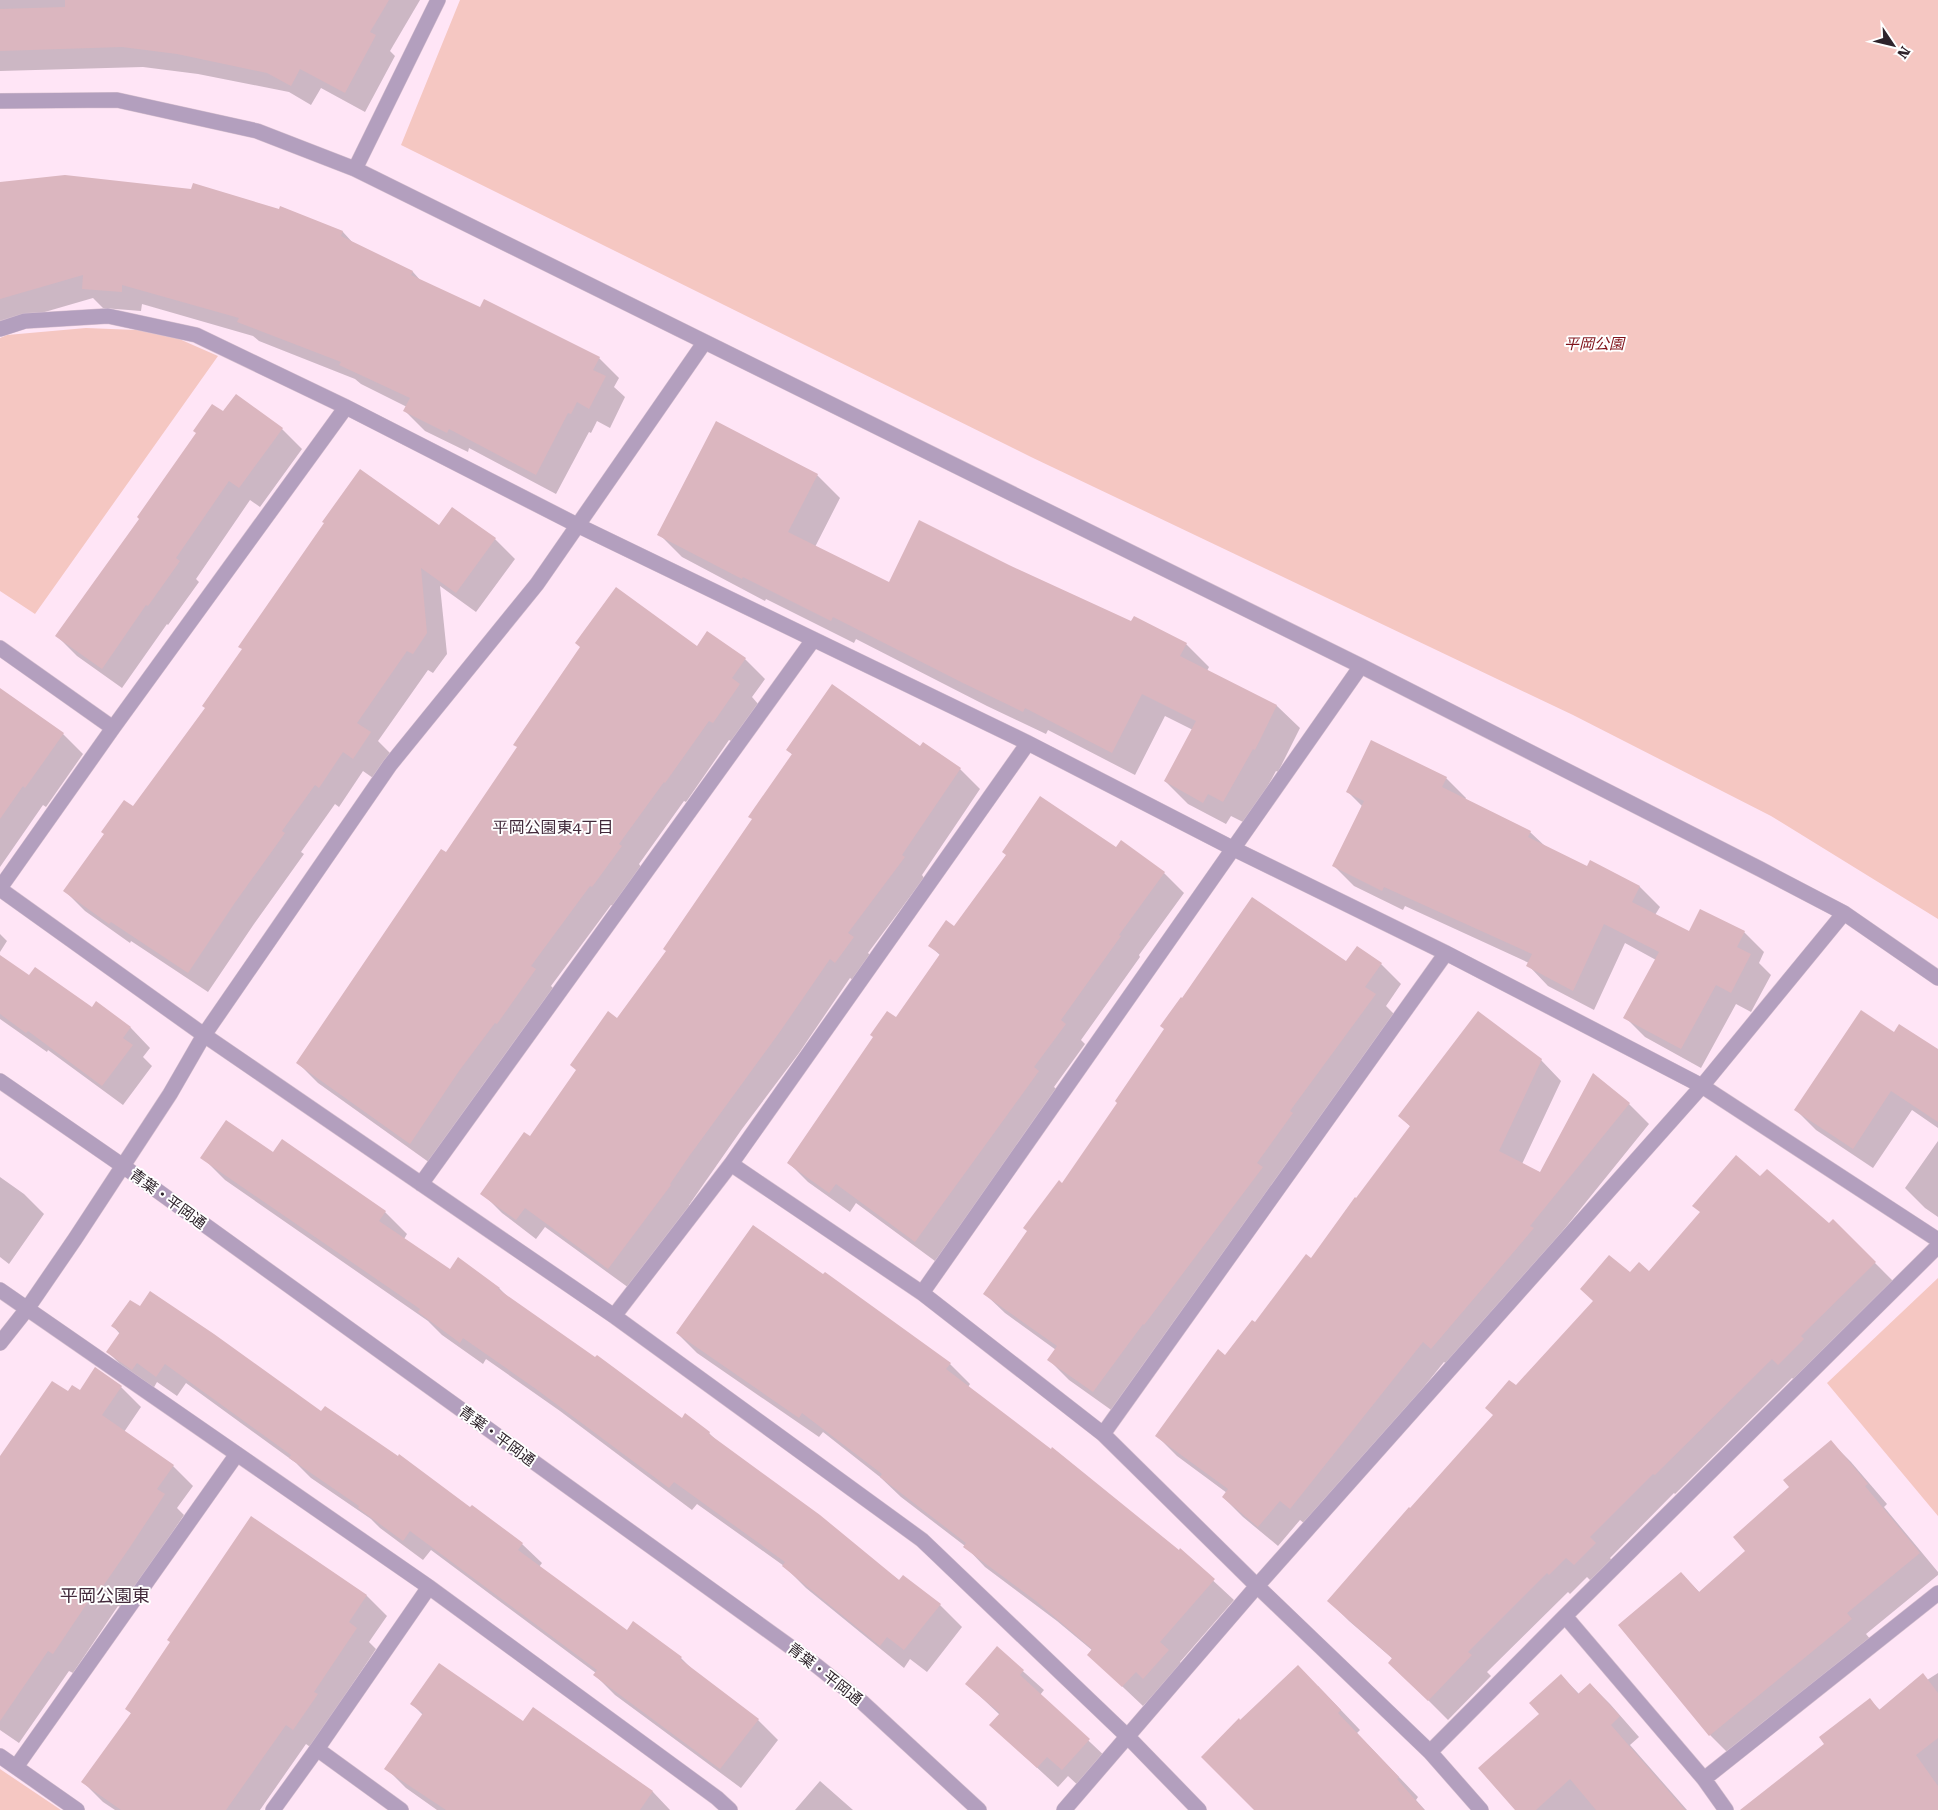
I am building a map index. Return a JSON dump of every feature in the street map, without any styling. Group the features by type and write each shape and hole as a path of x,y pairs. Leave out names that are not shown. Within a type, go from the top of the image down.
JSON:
{"street":[{"path":"354,169 438,0"},
{"path":"0,101 118,100 258,131 354,169 1361,666 1844,913 1938,978"},
{"path":"0,329 25,321 108,316 196,334 346,407 578,525 1028,744 1234,849 1446,953 1702,1086 1938,1240"},
{"path":"0,1343 27,1309 170,1094 204,1035 390,765 537,584 704,343"},
{"path":"346,407 113,728 0,888 204,1035 614,1316 922,1540 1128,1737 1200,1810"},
{"path":"421,1184 813,640"},
{"path":"0,648 113,728"},
{"path":"922,1294 1361,666"},
{"path":"614,1316 731,1164 1028,744"},
{"path":"1064,1810 1256,1586 1702,1086 1844,913"},
{"path":"1103,1434 1446,953"},
{"name":"青葉・平岡通","path":"0,1081 123,1166 817,1666 862,1702 979,1810"},
{"path":"731,1164 922,1294 1103,1434 1256,1586 1430,1752 1481,1810"},
{"path":"1430,1752 1938,1246"},
{"path":"0,1290 429,1587 717,1798 730,1810"},
{"path":"16,1767 236,1454"},
{"path":"273,1810 429,1587"},
{"path":"1704,1779 1938,1593"},
{"path":"1565,1616 1704,1779 1726,1810"},
{"path":"317,1749 401,1810"},
{"path":"0,1756 77,1810"}],"green space":[{"name":"平岡公園","path":"460,0 1938,0 1938,919 1771,816 1573,715 1031,457 401,145"},
{"path":"86,328 161,331 218,356 35,614 0,591 0,338 7,335"},
{"path":"1938,1278 1938,1516 1827,1383"},
{"path":"0,1769 61,1810 0,1810"}],"building":[{"path":"65,0 389,0 370,32 376,35 345,93 300,69 291,86 267,73 177,54 122,47 0,51 0,9 65,7"},
{"path":"65,175 191,189 193,183 279,209 280,206 343,231 341,236 413,271 411,275 480,307 484,299 600,357 593,370 606,376 589,409 577,402 571,414 568,413 536,475 449,429 447,433 403,411 410,398 339,365 341,362 237,322 239,318 122,285 122,292 82,289 83,275 0,299 0,182"},
{"path":"236,394 283,428 239,488 229,481 176,558 180,561 148,606 146,605 102,669 55,636 139,519 137,517 196,433 193,431 212,404 223,411"},
{"path":"716,421 818,474 788,532 889,582 919,520 1009,565 1131,621 1134,616 1187,643 1180,656 1277,705 1255,750 1253,749 1223,802 1208,794 1203,803 1164,781 1196,721 1142,694 1112,753 1025,708 1023,712 833,617 831,621 743,577 742,579 657,535"},
{"path":"360,469 439,525 452,507 496,538 456,593 421,568 427,633 413,654 407,651 357,723 371,732 353,759 343,752 319,788 315,785 282,831 285,833 188,973 111,922 109,924 63,891 104,834 101,832 124,800 133,806 205,708 202,706 242,649 238,647"},
{"path":"616,587 697,646 707,631 746,658 732,678 740,684 713,723 709,721 619,844 622,846 531,966 536,969 497,1024 495,1023 459,1071 410,1144 296,1063 441,849 446,852 517,747 513,745 580,647 575,643"},
{"path":"832,684 920,746 923,742 961,768 902,855 905,857 848,933 854,937 835,963 830,959 779,1033 690,1155 671,1185 608,1269 525,1208 516,1220 480,1194 524,1132 530,1136 576,1070 570,1065 608,1011 617,1018 666,951 663,949 752,819 748,817 792,754 786,750"},
{"path":"0,688 64,733 25,788 23,786 0,819"},
{"path":"1371,740 1447,777 1442,787 1531,831 1528,837 1587,866 1590,860 1640,886 1632,902 1689,931 1700,909 1745,931 1737,947 1751,954 1731,993 1716,985 1681,1049 1623,1018 1659,952 1604,924 1573,991 1526,966 1532,954 1384,887 1382,891 1332,866 1364,801 1346,792"},
{"path":"1040,796 1116,847 1121,840 1165,872 1061,1020 1066,1024 1034,1067 1039,1071 915,1242 836,1184 829,1193 787,1163 873,1037 870,1035 887,1011 896,1017 940,954 928,946 946,920 954,926 1006,855 1002,852"},
{"path":"1252,897 1346,961 1357,946 1382,963 1365,987 1376,994 1290,1111 1293,1113 1257,1163 1263,1167 1093,1392 1047,1360 1057,1346 983,1294 1027,1231 1023,1228 1059,1180 1062,1183 1117,1103 1115,1101 1164,1029 1160,1026 1182,998"},
{"path":"0,955 29,975 35,967 92,1007 96,1001 131,1027 123,1038 133,1045 102,1086 28,1031 26,1033 0,1014"},
{"path":"1861,1010 1894,1032 1899,1024 1938,1049 1938,1122 1891,1091 1853,1149 1794,1110"},
{"path":"1478,1011 1542,1059 1499,1151 1540,1172 1593,1073 1630,1103 1530,1226 1534,1228 1431,1349 1423,1342 1290,1509 1280,1501 1258,1527 1222,1497 1228,1489 1155,1436 1218,1349 1225,1355 1252,1320 1255,1322 1306,1254 1311,1258 1410,1126 1398,1116"},
{"path":"226,1120 273,1152 282,1139 386,1211 379,1221 450,1269 458,1257 500,1288 498,1289 595,1357 597,1355 682,1418 685,1413 710,1432 709,1434 820,1515 899,1580 903,1575 941,1604 904,1650 887,1637 880,1646 782,1566 785,1562 674,1482 669,1488 536,1389 463,1338 460,1343 418,1312 420,1309 200,1158"},
{"path":"1736,1155 1760,1176 1767,1169 1829,1223 1833,1219 1876,1262 1801,1336 1804,1339 1778,1365 1772,1359 1590,1537 1596,1543 1574,1565 1566,1558 1549,1575 1547,1573 1468,1652 1472,1655 1428,1701 1388,1663 1392,1658 1327,1601 1493,1415 1485,1408 1509,1380 1516,1385 1593,1301 1580,1289 1609,1255 1630,1272 1639,1262 1649,1271 1700,1212 1692,1206"},
{"path":"753,1225 823,1274 825,1272 951,1363 946,1369 1051,1449 1052,1447 1179,1550 1180,1548 1215,1579 1160,1642 1169,1650 1143,1679 1136,1672 1122,1687 1087,1655 1092,1649 1036,1601 963,1547 966,1543 880,1477 882,1474 802,1413 799,1418 676,1333"},
{"path":"150,1291 214,1334 321,1411 325,1406 398,1456 399,1454 470,1507 472,1505 523,1543 518,1550 627,1630 633,1621 682,1657 680,1659 759,1719 720,1769 593,1675 597,1670 410,1531 403,1541 358,1508 359,1506 289,1458 291,1455 165,1364 156,1377 137,1363 132,1370 106,1352 120,1332 111,1326 130,1300 140,1306"},
{"path":"95,1367 122,1386 102,1415 174,1465 157,1489 165,1494 128,1550 101,1589 98,1587 53,1654 48,1651 0,1721 0,1456 52,1381 68,1391 72,1385 80,1390"},
{"path":"1831,1440 1868,1484 1865,1486 1920,1553 1847,1613 1852,1619 1709,1736 1618,1625 1681,1572 1699,1592 1745,1551 1733,1537 1789,1487 1783,1480"},
{"path":"251,1516 367,1595 349,1622 357,1628 314,1692 318,1694 293,1730 286,1725 226,1810 121,1810 81,1782 131,1713 125,1709 170,1642 167,1640"},
{"path":"997,1646 1024,1670 1020,1675 1090,1739 1062,1770 1047,1757 1037,1768 989,1725 1000,1713 965,1684"},
{"path":"439,1663 523,1721 533,1707 653,1791 640,1810 446,1810 384,1769 423,1713 410,1704"},
{"path":"1298,1665 1341,1710 1338,1713 1399,1777 1397,1779 1424,1810 1254,1810 1201,1757 1239,1718 1240,1720"},
{"path":"1923,1673 1938,1693 1938,1738 1916,1755 1938,1786 1938,1810 1740,1810 1824,1744 1819,1737 1870,1698 1879,1710"},
{"path":"1561,1674 1578,1694 1590,1683 1620,1716 1611,1725 1685,1810 1596,1810 1570,1779 1536,1810 1515,1810 1478,1768 1539,1714 1529,1703"}],"district":[{"name":"平岡公園東4丁目","path":"553,827"},
{"name":"平岡公園東","path":"105,1596"}]}
